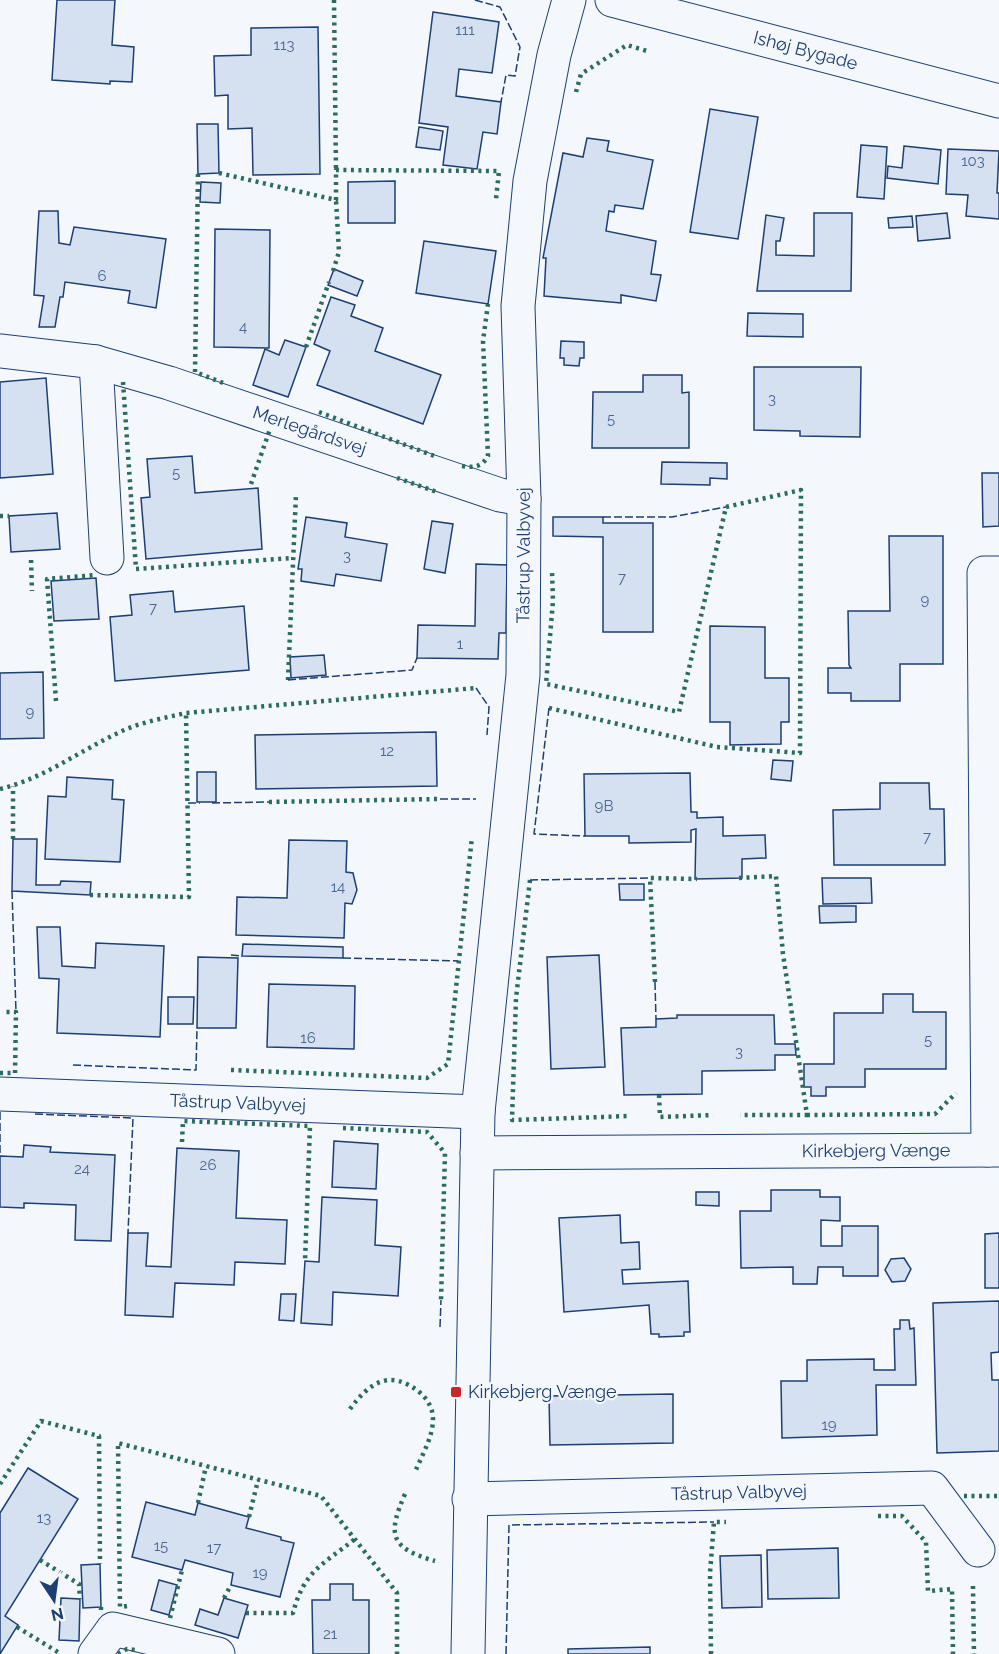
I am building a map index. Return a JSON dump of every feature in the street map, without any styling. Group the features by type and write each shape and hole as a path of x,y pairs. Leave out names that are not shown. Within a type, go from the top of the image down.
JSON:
{"street":[{"name":"Tåstrup Valbyvej","path":"468,1654 469,1499 478,1112 523,675 524,500 518,306 530,181 554,55 568,0"},
{"name":"Ishøj Bygade","path":"612,0 999,101"},
{"name":"Merlegårdsvej","path":"0,351 96,362 169,383 500,495 524,500"},
{"path":"96,362 107,558"},
{"name":"Kirkebjerg Vænge","path":"477,1153 994,1150 994,946 984,573 999,573"},
{"name":"Tåstrup Valbyvej","path":"0,1094 478,1112"},
{"name":"Tåstrup Valbyvej","path":"469,1499 932,1488 978,1550"},
{"path":"95,1654 113,1629 218,1654"}],"building":[{"path":"57,0 115,0 112,45 134,47 132,82 110,81 110,84 52,80"},
{"path":"433,12 499,22 492,73 459,69 456,96 501,102 497,134 483,132 477,169 443,165 448,127 419,123"},
{"path":"318,27 320,174 253,175 252,128 228,129 228,95 215,96 214,56 251,55 251,28"},
{"path":"710,109 758,117 738,239 690,232"},
{"path":"197,124 218,124 219,173 198,174"},
{"path":"419,127 443,131 440,150 416,147"},
{"path":"587,138 609,141 607,151 653,160 643,209 615,205 614,212 609,211 606,231 656,241 651,274 661,275 656,301 621,295 621,303 544,296 546,258 543,258 563,153 583,157"},
{"path":"861,145 887,147 884,199 857,197"},
{"path":"904,146 941,150 938,184 887,178 888,166 902,168"},
{"path":"948,149 999,151 997,193 999,193 999,219 966,216 968,195 946,194"},
{"path":"395,181 395,223 348,223 348,182"},
{"path":"201,182 221,183 220,203 200,202"},
{"path":"39,211 58,211 59,243 70,245 74,227 166,239 156,308 128,303 130,291 65,282 55,327 39,327 44,296 34,295"},
{"path":"814,213 852,213 851,291 757,291 766,215 784,218 780,241 776,241 776,255 814,256"},
{"path":"947,213 950,238 918,241 916,216"},
{"path":"912,216 913,227 889,228 888,218"},
{"path":"215,229 270,230 269,348 214,347"},
{"path":"424,241 496,251 488,304 416,293"},
{"path":"334,269 363,281 357,296 328,285"},
{"path":"331,297 355,305 351,316 383,328 375,351 441,375 423,424 317,385 330,351 314,344"},
{"path":"748,313 803,314 803,337 747,336"},
{"path":"285,340 306,347 288,397 253,385 265,349 279,355"},
{"path":"561,341 584,342 584,358 580,358 579,366 564,365 564,358 560,358"},
{"path":"754,367 861,367 860,437 800,436 800,431 754,430"},
{"path":"643,375 682,375 682,393 689,392 689,448 592,448 593,392 643,392"},
{"path":"46,378 53,474 0,478 0,382"},
{"path":"192,456 195,493 258,488 262,549 146,559 141,498 150,497 147,459"},
{"path":"662,462 727,463 727,479 710,478 710,485 661,484"},
{"path":"982,473 999,473 999,526 983,527"},
{"path":"57,513 60,549 11,552 9,516"},
{"path":"306,517 347,523 345,537 387,544 381,581 336,574 334,586 301,581 302,569 298,569"},
{"path":"553,517 603,517 603,523 653,523 653,632 603,632 603,537 553,536"},
{"path":"432,521 453,524 445,573 424,569"},
{"path":"889,536 943,536 943,664 900,664 900,701 851,701 851,693 828,693 828,668 851,668 849,665 848,611 890,611"},
{"path":"476,564 507,565 506,633 499,633 498,659 417,658 418,625 475,626"},
{"path":"96,578 99,619 54,621 51,581"},
{"path":"173,591 175,612 244,606 249,670 115,681 110,617 132,615 130,595"},
{"path":"710,626 765,627 765,678 789,678 789,722 781,722 781,744 730,745 730,722 710,722"},
{"path":"324,655 326,675 291,678 290,657"},
{"path":"43,672 44,738 0,739 0,673"},
{"path":"436,732 437,786 256,789 255,735"},
{"path":"773,760 793,761 791,781 771,779"},
{"path":"197,772 216,772 216,802 197,802"},
{"path":"690,773 691,812 697,812 697,818 723,817 723,836 765,835 766,858 742,859 742,878 695,879 696,829 691,830 691,842 629,843 629,836 585,836 584,774"},
{"path":"67,777 113,780 112,799 124,800 120,862 45,859 48,796 66,797"},
{"path":"880,783 929,783 930,809 944,809 945,865 834,865 833,810 880,809"},
{"path":"13,839 37,839 36,885 60,885 61,881 91,882 90,895 12,891"},
{"path":"289,840 347,841 346,872 353,873 357,890 352,904 345,903 344,938 236,935 237,897 287,898"},
{"path":"822,878 871,878 872,903 823,904"},
{"path":"619,884 644,884 644,900 620,900"},
{"path":"819,906 856,906 856,922 820,923"},
{"path":"37,927 60,927 62,966 95,968 96,943 164,946 160,1037 57,1033 59,979 39,978"},
{"path":"243,944 343,947 343,958 242,956"},
{"path":"599,955 605,1067 551,1069 547,957"},
{"path":"198,957 238,958 236,1028 197,1028"},
{"path":"269,984 355,986 354,1049 267,1047"},
{"path":"883,994 913,994 913,1012 946,1012 946,1069 865,1069 865,1087 826,1087 826,1096 811,1096 811,1087 804,1087 804,1064 834,1064 834,1013 883,1013"},
{"path":"168,997 194,997 193,1024 168,1024"},
{"path":"677,1015 774,1015 775,1044 795,1044 796,1055 775,1055 775,1070 702,1071 702,1094 624,1095 621,1028 656,1027 656,1019 677,1018"},
{"path":"334,1141 378,1144 376,1189 332,1187"},
{"path":"24,1145 51,1147 50,1152 115,1155 111,1241 75,1240 76,1205 24,1203 24,1208 0,1207 0,1156 23,1157"},
{"path":"177,1148 239,1151 236,1218 287,1220 285,1264 235,1262 234,1285 175,1283 173,1317 125,1315 128,1233 148,1233 146,1266 171,1267"},
{"path":"771,1190 820,1190 820,1197 840,1197 840,1221 821,1220 821,1246 842,1246 842,1226 878,1226 878,1276 843,1276 843,1267 818,1267 817,1284 793,1284 793,1267 741,1268 740,1211 771,1211"},
{"path":"696,1192 719,1192 719,1206 696,1205"},
{"path":"322,1197 377,1200 375,1245 401,1247 398,1296 333,1292 332,1325 301,1323 305,1261 319,1262"},
{"path":"620,1215 621,1243 639,1242 640,1269 622,1270 623,1284 688,1281 690,1332 684,1332 684,1336 659,1337 659,1334 651,1334 649,1305 564,1312 559,1218"},
{"path":"999,1233 999,1288 985,1288 985,1234"},
{"path":"904,1258 911,1269 905,1281 892,1282 885,1270 891,1259"},
{"path":"281,1294 296,1294 294,1321 279,1320"},
{"path":"999,1301 999,1352 991,1353 992,1380 999,1380 999,1451 937,1453 933,1303"},
{"path":"900,1320 909,1320 910,1329 914,1328 916,1385 876,1385 877,1435 782,1438 781,1381 807,1381 807,1360 874,1359 874,1370 895,1370 894,1329 900,1329"},
{"path":"673,1394 673,1443 550,1445 549,1396"},
{"path":"28,1468 78,1499 5,1616 18,1625 0,1654 0,1513"},
{"path":"146,1502 195,1515 198,1503 249,1517 246,1528 281,1537 281,1540 294,1543 280,1597 231,1585 233,1573 185,1560 182,1570 132,1557"},
{"path":"838,1548 839,1598 768,1599 767,1550"},
{"path":"761,1555 762,1607 722,1608 720,1556"},
{"path":"100,1564 101,1607 83,1608 81,1565"},
{"path":"159,1580 177,1585 169,1615 151,1610"},
{"path":"330,1584 353,1584 353,1600 369,1600 369,1654 313,1654 312,1600 330,1600"},
{"path":"61,1598 80,1599 79,1641 59,1640"},
{"path":"224,1598 248,1605 238,1638 195,1625 200,1609 218,1615"},
{"path":"650,1647 650,1654 568,1654 568,1649"}],"hedge":[{"path":"334,0 336,170"},
{"path":"576,92 581,74 627,45 647,51"},
{"path":"219,173 336,200 336,170 499,171 496,199"},
{"path":"198,174 195,372 226,384"},
{"path":"333,271 339,252 336,200"},
{"path":"306,347 329,282"},
{"path":"462,466 477,466 488,456 483,341 488,304"},
{"path":"123,382 136,569 293,558"},
{"path":"319,412 437,457"},
{"path":"251,484 270,429"},
{"path":"397,478 437,492"},
{"path":"549,708 717,747 800,753 801,490 726,507 679,712 546,684 553,601 552,571"},
{"path":"288,680 296,494"},
{"path":"0,516 9,516"},
{"path":"31,560 32,591"},
{"path":"56,701 47,579 97,575"},
{"path":"0,789 47,771 128,729 186,713 476,688"},
{"path":"90,895 189,897 186,713"},
{"path":"13,786 13,839"},
{"path":"269,802 440,799"},
{"path":"231,1070 427,1078 448,1064 472,837"},
{"path":"739,878 776,876 783,954 807,1115 740,1115"},
{"path":"655,982 650,878 697,879"},
{"path":"530,880 516,998 512,1120 630,1116"},
{"path":"0,1073 15,1073 16,1012 2,1012"},
{"path":"807,1115 935,1114 956,1093"},
{"path":"659,1095 660,1117 713,1115"},
{"path":"182,1142 183,1121 310,1126 305,1261"},
{"path":"343,1128 427,1132 445,1153 441,1300"},
{"path":"350,1409 365,1392 380,1382 398,1381 418,1391 431,1407 433,1426 415,1472"},
{"path":"0,1484 41,1421 99,1436 100,1564"},
{"path":"127,1606 120,1607 118,1443 321,1496 397,1593 397,1654"},
{"path":"198,1503 206,1466"},
{"path":"249,1517 258,1480"},
{"path":"405,1494 396,1520 396,1538 409,1551 435,1561"},
{"path":"964,1496 999,1496"},
{"path":"878,1516 902,1516 926,1542 928,1591 952,1589 953,1654"},
{"path":"711,1654 710,1573 714,1522 726,1522"},
{"path":"246,1613 293,1613 297,1599 309,1578 355,1539"},
{"path":"40,1560 79,1584 80,1599"},
{"path":"170,1618 182,1570"},
{"path":"224,1598 231,1585"},
{"path":"973,1586 974,1654"},
{"path":"101,1607 101,1614"},
{"path":"17,1627 61,1654"},
{"path":"118,1654 127,1649 135,1650"}],"fence":[{"path":"475,0 500,7 520,47 515,76 506,75 501,102"},
{"path":"603,517 672,517 726,507"},
{"path":"288,680 412,670 417,658"},
{"path":"476,688 489,707 487,735"},
{"path":"549,708 534,834 585,836"},
{"path":"440,799 476,799"},
{"path":"212,803 269,802"},
{"path":"188,803 200,803"},
{"path":"530,880 650,878"},
{"path":"12,891 16,1012"},
{"path":"231,955 242,956"},
{"path":"343,958 458,961"},
{"path":"655,982 656,1019"},
{"path":"73,1065 196,1070 197,1028"},
{"path":"0,1112 0,1156"},
{"path":"35,1114 133,1118 128,1233"},
{"path":"440,1327 441,1300"},
{"path":"506,1654 509,1525 714,1522"}],"place":[{"name":"Kirkebjerg Vænge","path":"456,1392"}]}
